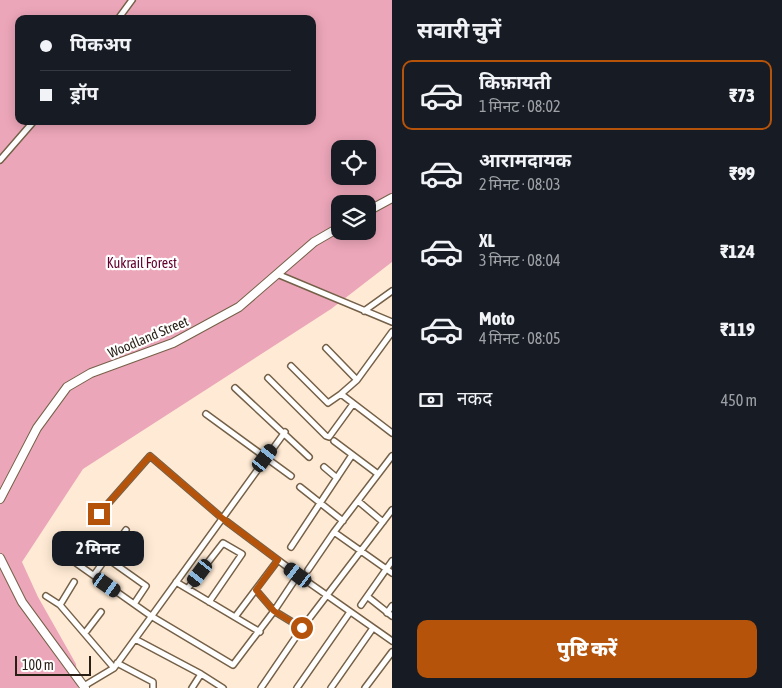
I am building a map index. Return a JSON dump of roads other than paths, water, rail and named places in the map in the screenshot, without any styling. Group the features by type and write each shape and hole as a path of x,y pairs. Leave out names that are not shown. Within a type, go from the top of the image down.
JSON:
{"street":[{"path":"121,15 132,0"},
{"path":"0,160 31,125"},
{"path":"376,207 392,198"},
{"name":"Woodland Street","path":"0,499 37,428 67,387 91,373 181,338 239,307 314,242 331,232"},
{"path":"277,274 392,322"},
{"path":"364,311 392,291"},
{"path":"291,366 328,402 357,380 392,332"},
{"path":"326,348 357,380"},
{"path":"268,378 329,437 353,404"},
{"path":"235,388 310,456"},
{"path":"341,394 392,433"},
{"path":"206,414 291,476"},
{"path":"0,558 22,602 85,687 115,666 285,432"},
{"path":"334,442 378,474"},
{"path":"291,547 352,455"},
{"path":"99,514 150,456 222,518 298,575 392,641"},
{"path":"308,570 334,532 392,456"},
{"path":"324,467 337,478"},
{"path":"300,487 343,521"},
{"path":"358,501 384,522"},
{"path":"261,688 327,594 362,552 392,510"},
{"path":"94,575 126,530"},
{"path":"334,532 392,573"},
{"path":"188,588 223,542 228,544 242,554 209,602"},
{"path":"91,547 146,586 134,604"},
{"path":"66,556 151,616 233,664 260,632 298,575"},
{"path":"235,617 278,560"},
{"path":"361,605 392,561"},
{"path":"60,605 74,582"},
{"path":"176,582 260,632"},
{"path":"256,590 274,611 302,628"},
{"path":"46,596 60,605 115,666 153,682 153,688"},
{"path":"368,597 390,614 392,606"},
{"path":"85,633 101,612"},
{"path":"300,687 350,612"},
{"path":"331,688 373,628"},
{"path":"135,638 202,674 223,688"},
{"path":"365,688 392,652"},
{"path":"192,688 202,674"}],"park label":[{"name":"Kukrail Forest","path":"142,263"}]}
